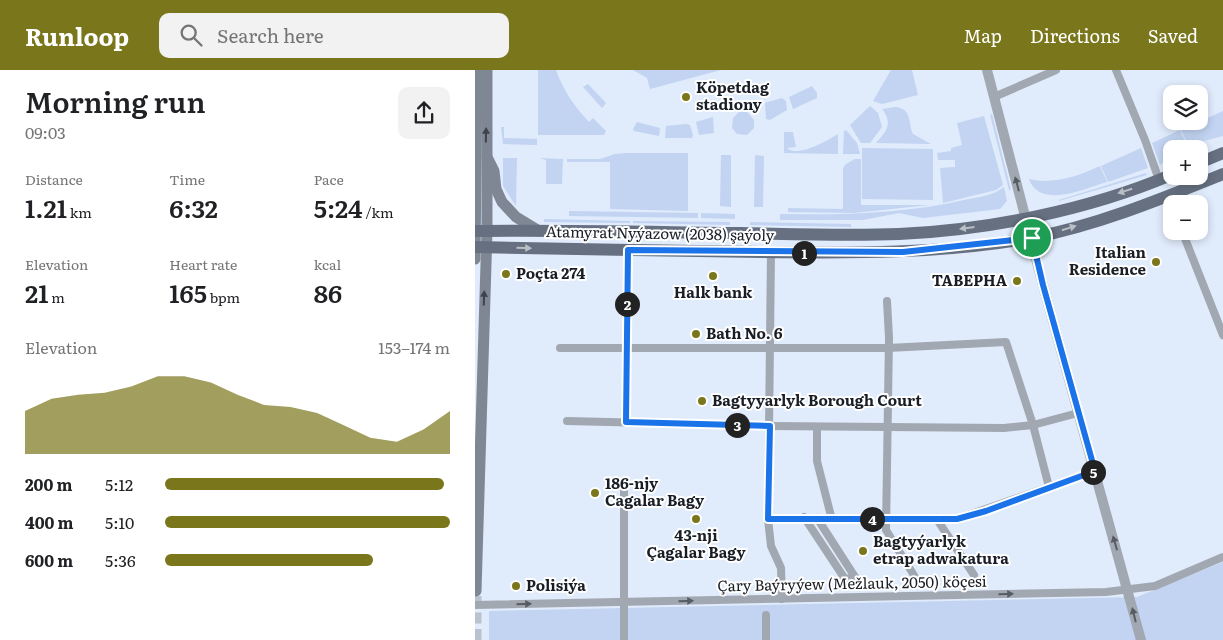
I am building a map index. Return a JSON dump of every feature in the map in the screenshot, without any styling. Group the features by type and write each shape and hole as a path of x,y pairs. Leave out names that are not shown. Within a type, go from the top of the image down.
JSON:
{"main road":[{"path":"476,591 479,247 477,70"},
{"path":"479,158 487,70"},
{"path":"1208,160 1223,153"},
{"path":"479,158 494,172 496,189 502,202 516,217 539,231"},
{"name":"Atamyrat Nyýazow (2038) şaýoly","path":"1181,195 1223,174"},
{"name":"Atamyrat Nyýazow (2038) şaýoly","path":"479,231 900,234 983,226 1026,217 1078,206 1163,179"},
{"name":"Atamyrat Nyýazow (2038) şaýoly","path":"479,247 771,252 903,252 1032,238 1163,202"},
{"path":"475,258 479,247"}],"street":[{"path":"987,70 1078,413 1141,640"},
{"path":"994,97 1056,70"},
{"path":"1116,70 1145,140 1163,174"},
{"path":"1186,240 1223,335"},
{"path":"626,422 628,250"},
{"path":"771,252 768,519 771,546 781,568 782,599"},
{"path":"887,301 889,427 886,530 915,577"},
{"path":"560,348 888,348 1007,342 1033,425 1049,487"},
{"path":"567,421 817,427 1004,428 1033,425 1078,413"},
{"path":"817,427 817,461 832,520"},
{"path":"768,519 804,517 832,520 885,518 957,519 1095,471"},
{"path":"624,491 624,640"},
{"path":"804,517 845,578 855,577 817,518"},
{"path":"936,518 974,575"},
{"name":"Çary Baýryýew (Mežlauk, 2050) köçesi","path":"475,605 1128,590 1155,586 1223,557"},
{"path":"766,615 766,640"}],"shaded area":[{"path":"538,70 556,70 574,104 589,122 593,118 606,131 604,135 538,135"},
{"path":"633,70 721,70 650,89 647,78"},
{"path":"891,70 912,70 918,95 882,104 873,101"},
{"path":"588,84 606,103 602,108 583,87"},
{"path":"812,86 817,93 817,98 793,109 789,97"},
{"path":"782,98 786,101 787,110 770,120 766,119 765,103"},
{"path":"870,106 878,113 882,127 870,143 861,143 850,125"},
{"path":"895,107 907,113 913,134 931,144 876,143 886,131 888,123 882,109"},
{"path":"1223,111 1223,136 1207,140 1186,140 1181,130 1208,130 1208,118"},
{"path":"739,112 747,112 754,120 754,128 747,135 737,134 732,128 733,118"},
{"path":"992,114 1011,190 1009,190 990,115"},
{"path":"984,116 1003,185 996,190 943,203 940,168 955,167 955,160 938,160 937,153 951,151 951,148 962,145 957,123"},
{"path":"713,117 714,133 699,135 696,122"},
{"path":"637,122 660,128 659,136 634,131 633,129"},
{"path":"690,125 692,138 665,138 666,126"},
{"path":"501,127 504,127 504,138 537,139 537,145 503,144"},
{"path":"846,130 857,143 860,154 843,154 844,131"},
{"path":"1180,130 1185,140 1163,140 1163,163 1160,165 1152,143"},
{"path":"784,132 793,132 796,147 787,148 792,151 805,150 838,134 838,154 784,153"},
{"path":"862,148 933,149 933,200 862,199"},
{"path":"1141,148 1148,168 1108,182 1101,166"},
{"path":"688,153 688,211 610,209 610,162 567,162 567,159 600,159 615,154"},
{"path":"721,155 731,155 731,207 720,206"},
{"path":"755,155 764,156 763,207 754,207"},
{"path":"503,158 517,158 516,206 503,186"},
{"path":"540,158 563,159 562,184 546,184 546,160"},
{"path":"855,159 861,159 861,205 929,205 854,213 788,212 788,208 843,209 843,168"},
{"path":"1100,166 1107,182 1076,192 1053,195 1043,193 1035,188 1029,179 1038,181 1056,180 1083,173"},
{"path":"1146,173 1147,175 1059,201 1059,200"},
{"path":"1004,187 1007,201 1000,209 923,218 899,213 863,220 780,220 780,214 849,214 941,205 985,196"},
{"path":"569,211 698,213 698,218 569,216"},
{"path":"701,213 735,214 735,219 701,218"},
{"path":"544,219 630,221 630,223 544,222"},
{"path":"633,221 730,222 730,225 633,223"},
{"path":"750,222 851,224 851,227 750,225"},
{"path":"1223,562 1223,640 489,640 489,611 1137,597"}],"tunnel":[{"path":"476,591 476,640"}],"place":[{"name":"Köpetdag stadiony","path":"686,97"},
{"name":"Italian Residence","path":"1156,262"},
{"name":"Poçta 274","path":"506,274"},
{"name":"Halk bank","path":"713,276"},
{"name":"ТАВЕРНА","path":"1017,281"},
{"name":"Bath No. 6","path":"696,334"},
{"name":"Bagtyyarlyk Borough Court","path":"702,401"},
{"name":"186-njy Cagalar Bagy","path":"595,493"},
{"name":"43-nji Çagalar Bagy","path":"696,519"},
{"name":"Bagtyýarlyk etrap adwakatura","path":"863,551"},
{"name":"Polisiýa","path":"516,586"}],"route":[{"path":"1032,238 1059,347 1095,471 986,511 957,519 885,518 837,520 804,517 768,519 770,426 626,422 628,250 853,254 944,249 1032,238"}]}
